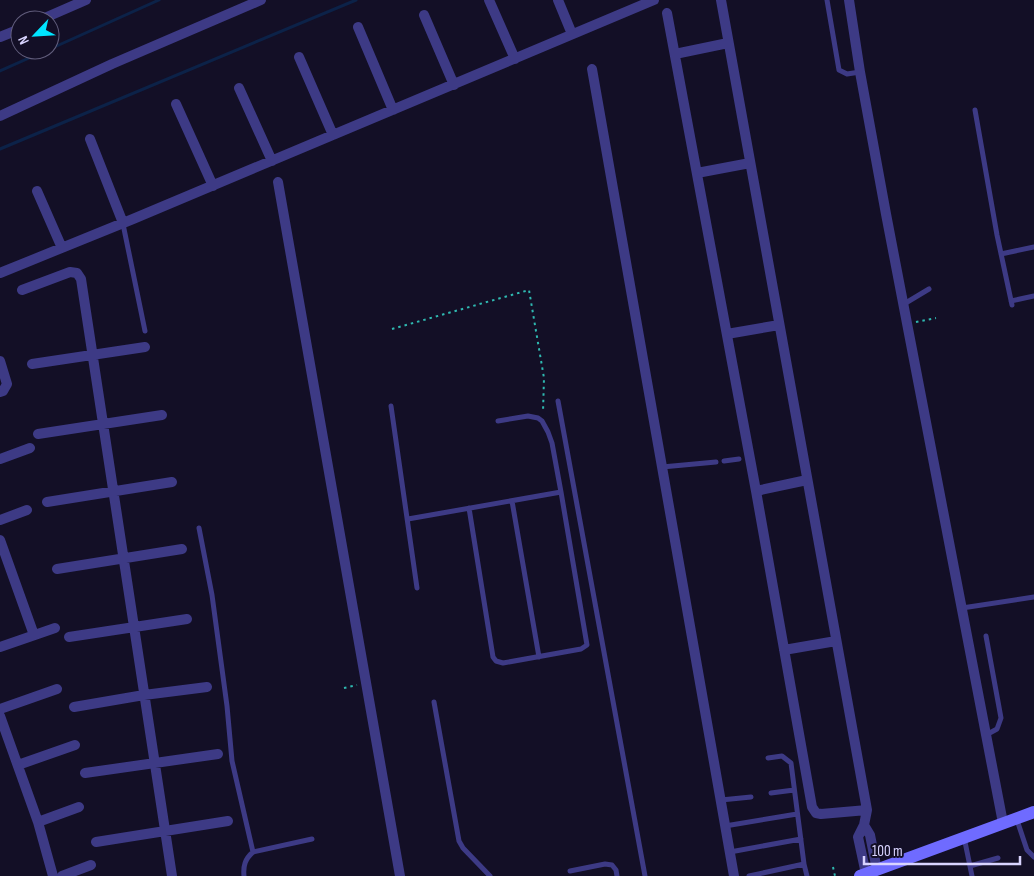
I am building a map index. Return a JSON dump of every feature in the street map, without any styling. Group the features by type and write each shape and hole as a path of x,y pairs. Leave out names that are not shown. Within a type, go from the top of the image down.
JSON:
{"street":[{"path":"60,11 86,0"},
{"path":"0,116 112,64 261,0"},
{"path":"490,0 515,59"},
{"path":"558,0 572,34"},
{"path":"1,271 123,223 454,85 572,34 634,4 654,0"},
{"path":"721,0 866,810 864,824 858,837 868,873 1034,812"},
{"path":"849,0 860,72 907,324 1003,823"},
{"path":"667,13 756,491 812,807 816,813 822,814 866,810"},
{"path":"424,15 454,85"},
{"path":"358,27 393,110"},
{"path":"675,54 728,43"},
{"path":"299,57 333,135"},
{"path":"592,68 734,876"},
{"path":"239,88 272,161"},
{"path":"176,104 213,186"},
{"path":"90,139 123,223"},
{"path":"697,173 750,164"},
{"path":"278,182 400,876"},
{"path":"37,191 62,248"},
{"path":"22,290 70,272 77,273 81,279 172,876"},
{"path":"727,334 779,325"},
{"path":"32,364 144,347"},
{"path":"0,361 6,384 6,387 0,392"},
{"path":"38,434 162,415"},
{"path":"0,459 30,448"},
{"path":"756,491 807,480"},
{"path":"47,502 172,482"},
{"path":"0,520 27,510"},
{"path":"0,540 34,636"},
{"path":"57,569 182,549"},
{"path":"69,637 187,619"},
{"path":"0,647 55,628"},
{"path":"784,650 836,641"},
{"path":"74,707 144,695 208,687"},
{"path":"0,709 57,689"},
{"path":"0,716 38,822 53,876"},
{"path":"18,765 75,745"},
{"path":"85,773 218,754"},
{"path":"38,822 79,808"},
{"path":"96,842 228,821"},
{"path":"62,876 91,865"}],"lane":[{"path":"827,0 839,70 847,74 860,72"},
{"path":"975,110 1011,303 1034,296"},
{"path":"123,223 145,331"},
{"path":"1001,254 1034,247"},
{"path":"904,304 928,289"},
{"path":"558,401 645,876"},
{"path":"391,406 417,588"},
{"path":"469,508 493,656 496,661 503,663 539,657 581,649 587,645 552,443 542,421 538,418 528,416 498,421"},
{"path":"724,461 739,459"},
{"path":"661,468 716,462"},
{"path":"408,519 562,492"},
{"path":"512,501 539,657"},
{"path":"199,528 212,595 227,706 232,761 253,852"},
{"path":"962,608 1034,597"},
{"path":"986,636 1001,718 997,729 986,735"},
{"path":"434,702 459,841 463,848 490,876"},
{"path":"768,758 782,756 791,763 807,876"},
{"path":"771,793 794,790"},
{"path":"721,800 750,797"},
{"path":"725,826 797,814"},
{"path":"1016,818 1027,850 1034,857"},
{"path":"964,837 972,876"},
{"path":"244,876 244,864 247,857 253,852 312,839"},
{"path":"730,852 801,839"},
{"path":"970,866 998,858"},
{"path":"570,871 605,864 612,865 616,870 617,876"},
{"path":"749,876 804,864"},
{"path":"481,867 482,876"}],"path":[{"path":"392,329 529,290 544,378 542,421"},
{"path":"907,324 936,318"},
{"path":"833,867 836,876"}],"waterway":[{"path":"60,45 159,0"},
{"path":"0,149 356,0"},
{"path":"0,71 25,60"}]}
